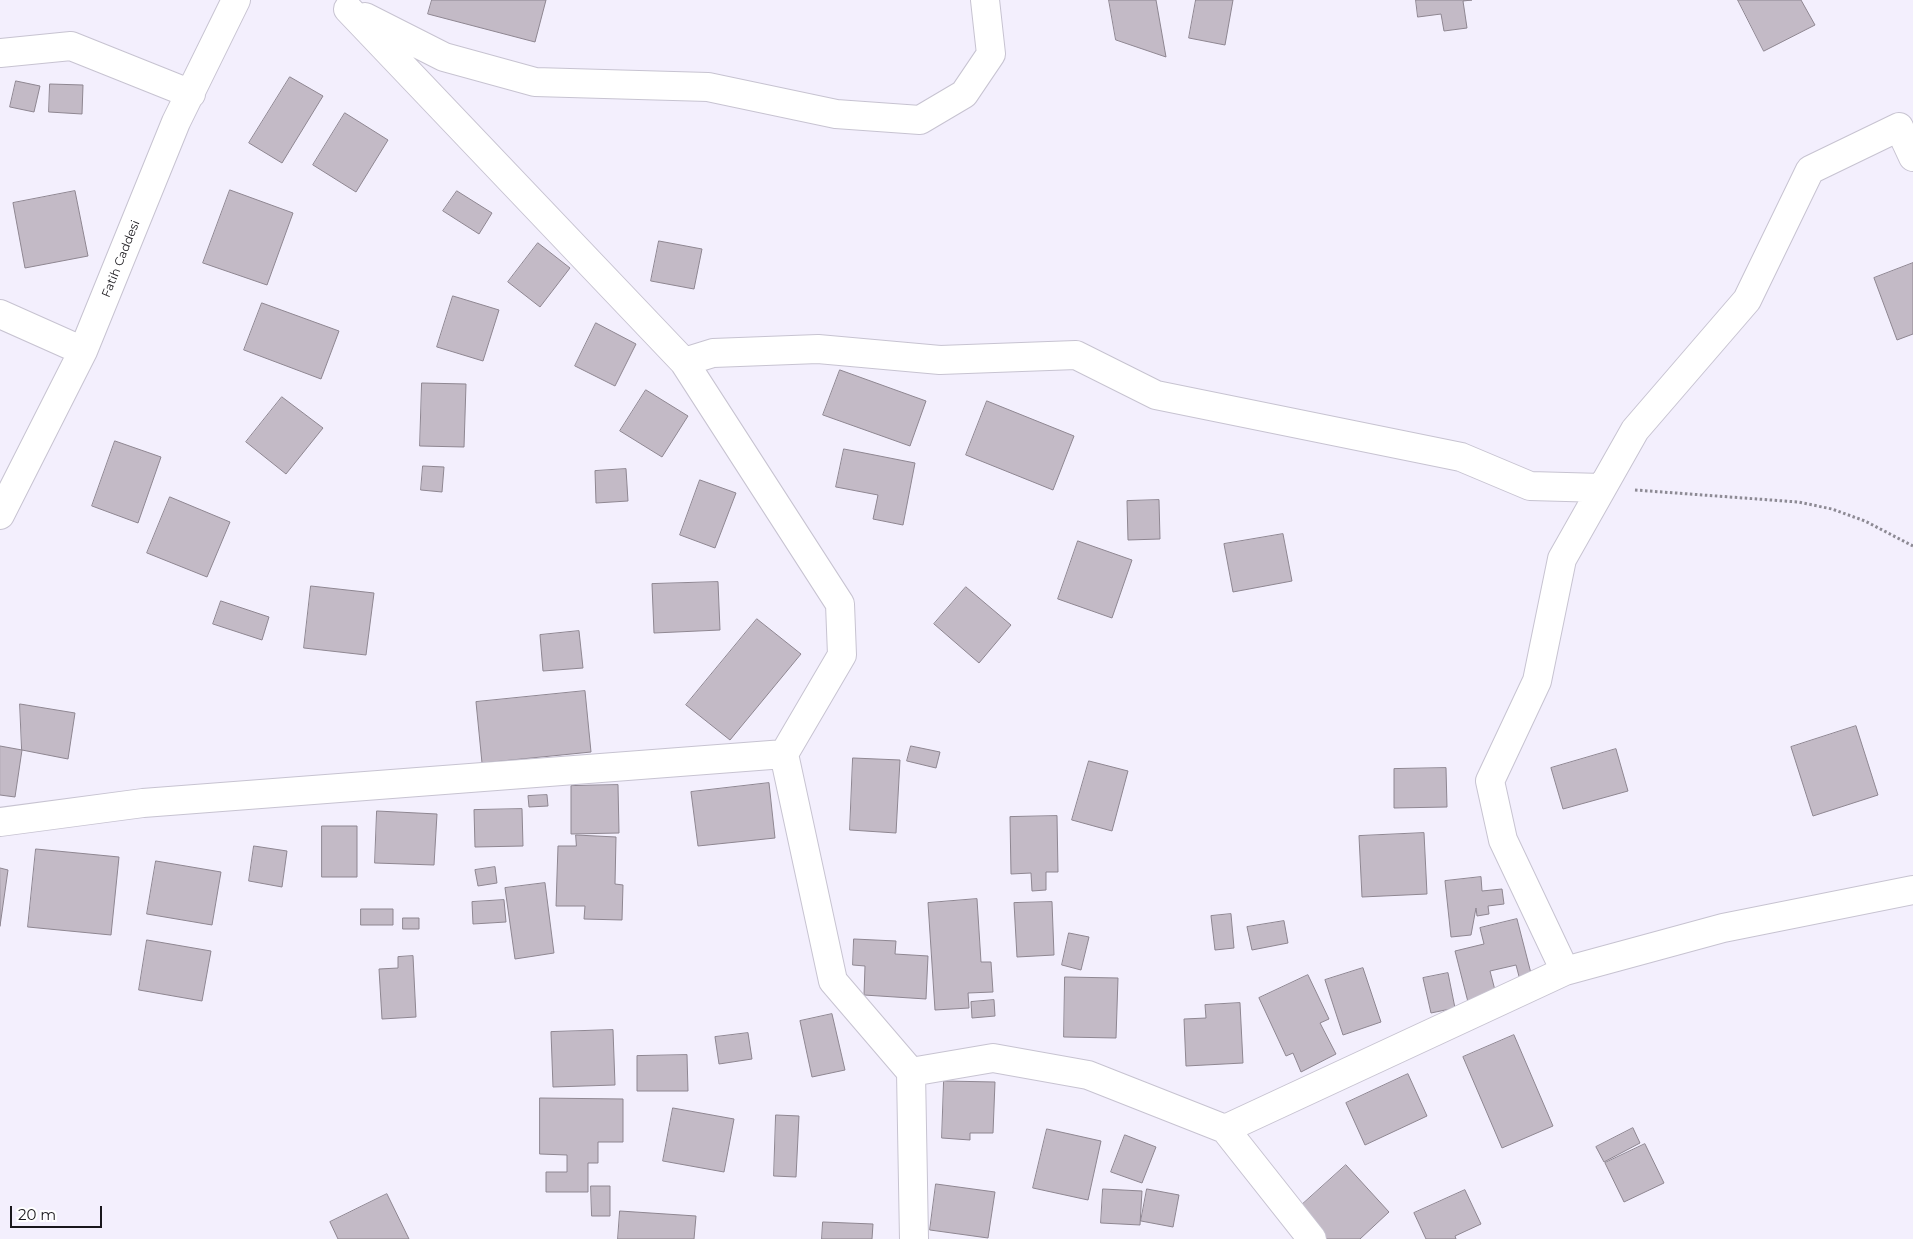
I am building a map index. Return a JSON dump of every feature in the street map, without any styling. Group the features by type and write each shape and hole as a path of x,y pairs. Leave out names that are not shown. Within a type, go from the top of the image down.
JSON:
{"street":[{"name":"Fatih Caddesi","path":"0,515 84,351 176,122 236,0"},
{"path":"342,4 444,57 535,82 708,87 836,114 920,120 964,94 991,54 984,0"},
{"path":"342,4 684,362 840,604 842,655 784,754 833,980 911,1072 914,1239"},
{"path":"0,53 71,46 190,94"},
{"path":"1565,971 1503,840 1490,781 1537,681 1562,559 1635,430 1748,300 1810,170 1898,127 1913,157"},
{"path":"0,314 84,351"},
{"path":"684,362 713,353 818,349 940,360 1076,355 1156,395 1461,457 1530,486 1602,488"},
{"path":"0,822 143,803 784,754"},
{"path":"1225,1129 1565,971 1723,928 1913,890"},
{"path":"911,1072 993,1058 1078,1074 1225,1129 1312,1239"}],"path":[{"path":"1602,488 1798,502 1832,509 1865,521 1913,546"}],"building":[{"path":"432,0 546,0 535,42 428,14"},
{"path":"1109,0 1156,0 1166,57 1116,40"},
{"path":"1196,0 1233,0 1225,45 1189,38"},
{"path":"1416,0 1472,0 1463,1 1467,28 1444,31 1441,14 1418,17"},
{"path":"1738,0 1801,0 1815,25 1764,51"},
{"path":"290,77 323,96 282,163 249,143"},
{"path":"16,81 40,86 34,112 10,107"},
{"path":"50,84 83,85 82,114 49,112"},
{"path":"345,113 388,140 356,192 313,165"},
{"path":"230,190 293,213 267,285 203,263"},
{"path":"75,191 88,256 25,268 13,203"},
{"path":"457,191 492,213 479,234 443,211"},
{"path":"659,241 702,249 694,289 651,281"},
{"path":"538,243 570,268 540,307 508,282"},
{"path":"1913,263 1913,334 1897,340 1874,278"},
{"path":"453,296 499,310 483,361 437,347"},
{"path":"262,303 339,331 321,379 244,350"},
{"path":"596,323 636,344 615,386 575,366"},
{"path":"840,370 926,401 910,446 823,415"},
{"path":"422,383 466,384 464,447 420,446"},
{"path":"646,390 688,416 662,457 620,431"},
{"path":"282,397 323,428 286,474 246,442"},
{"path":"987,401 1074,436 1053,490 966,455"},
{"path":"115,441 161,457 138,523 92,506"},
{"path":"844,449 915,463 903,525 873,519 878,495 836,487"},
{"path":"423,466 444,467 442,492 421,490"},
{"path":"626,469 628,501 596,503 595,471"},
{"path":"700,480 736,493 715,548 680,535"},
{"path":"170,497 230,522 207,577 147,553"},
{"path":"1159,500 1160,539 1128,540 1127,501"},
{"path":"1283,534 1292,581 1233,592 1224,544"},
{"path":"1078,541 1132,560 1112,618 1058,599"},
{"path":"718,582 720,630 654,633 652,584"},
{"path":"311,586 374,593 366,655 304,648"},
{"path":"966,587 1011,625 979,663 934,624"},
{"path":"221,601 269,617 262,640 213,624"},
{"path":"757,619 801,654 730,740 686,705"},
{"path":"579,631 583,668 543,671 540,635"},
{"path":"585,691 591,752 482,763 476,702"},
{"path":"20,704 75,713 68,759 22,750"},
{"path":"1856,726 1878,795 1813,816 1791,747"},
{"path":"0,746 22,750 15,797 0,795"},
{"path":"911,746 940,752 936,768 907,761"},
{"path":"1616,749 1628,791 1563,809 1551,768"},
{"path":"853,758 900,760 896,833 850,830"},
{"path":"1089,761 1128,771 1112,831 1072,820"},
{"path":"1446,768 1447,807 1394,808 1394,769"},
{"path":"769,783 775,838 698,846 691,792"},
{"path":"618,785 619,833 571,834 571,786"},
{"path":"547,795 548,806 529,807 528,796"},
{"path":"522,809 523,846 475,847 474,810"},
{"path":"377,811 437,814 434,865 375,863"},
{"path":"1057,816 1058,872 1046,872 1046,890 1032,891 1031,873 1011,874 1010,817"},
{"path":"322,826 357,826 357,877 322,877"},
{"path":"1424,833 1427,894 1362,897 1359,836"},
{"path":"576,835 616,837 615,884 623,885 622,920 584,919 585,906 556,906 558,846 576,846"},
{"path":"254,846 287,851 282,887 249,881"},
{"path":"36,849 119,857 111,935 28,927"},
{"path":"156,861 221,872 212,925 147,914"},
{"path":"495,867 497,883 478,886 475,870"},
{"path":"0,868 8,870 0,926"},
{"path":"1481,877 1482,891 1502,889 1504,904 1488,906 1489,914 1477,916 1476,908 1471,935 1451,937 1445,881"},
{"path":"545,883 554,953 515,959 505,888"},
{"path":"977,899 981,962 991,962 993,992 968,993 969,1008 935,1010 928,903"},
{"path":"504,900 506,922 473,924 472,902"},
{"path":"1052,902 1054,955 1017,957 1014,903"},
{"path":"361,909 393,909 393,925 361,925"},
{"path":"1231,914 1234,948 1215,950 1211,916"},
{"path":"403,918 419,918 419,929 403,929"},
{"path":"1517,919 1533,981 1521,984 1516,965 1490,971 1496,994 1468,1002 1455,951 1484,944 1480,928"},
{"path":"1284,921 1288,943 1252,950 1247,927"},
{"path":"1069,933 1089,937 1081,970 1062,965"},
{"path":"854,939 896,941 895,954 928,956 926,999 864,995 865,966 853,965"},
{"path":"147,940 211,951 202,1001 139,990"},
{"path":"413,956 416,1017 382,1019 379,969 398,968 398,957"},
{"path":"1363,968 1381,1022 1343,1035 1325,980"},
{"path":"1448,973 1455,1008 1431,1013 1423,978"},
{"path":"1308,975 1329,1019 1320,1023 1336,1054 1301,1072 1293,1053 1286,1056 1259,998"},
{"path":"1065,977 1118,978 1116,1038 1064,1037"},
{"path":"994,1000 995,1016 972,1018 971,1002"},
{"path":"1240,1003 1243,1063 1186,1066 1184,1019 1206,1018 1205,1005"},
{"path":"832,1014 845,1070 812,1077 800,1021"},
{"path":"613,1030 615,1085 553,1087 551,1032"},
{"path":"748,1033 752,1059 719,1064 715,1037"},
{"path":"1514,1035 1553,1126 1502,1148 1463,1057"},
{"path":"687,1055 688,1091 637,1091 637,1056"},
{"path":"1408,1074 1427,1116 1365,1145 1346,1103"},
{"path":"944,1081 995,1082 993,1133 970,1133 970,1140 942,1138"},
{"path":"540,1098 623,1099 623,1142 598,1142 598,1163 588,1163 588,1192 546,1192 546,1172 567,1172 567,1155 540,1154"},
{"path":"673,1108 734,1119 724,1172 663,1161"},
{"path":"776,1115 799,1116 796,1177 774,1176"},
{"path":"1633,1128 1640,1143 1604,1162 1596,1147"},
{"path":"1047,1129 1101,1141 1088,1200 1033,1188"},
{"path":"1125,1135 1156,1147 1142,1183 1111,1172"},
{"path":"1645,1144 1664,1183 1624,1202 1605,1163"},
{"path":"1346,1165 1389,1212 1360,1239 1319,1239 1294,1212"},
{"path":"936,1184 995,1192 988,1238 930,1230"},
{"path":"591,1186 610,1186 610,1216 592,1216"},
{"path":"1103,1189 1142,1191 1140,1225 1101,1223"},
{"path":"1147,1189 1179,1195 1173,1227 1141,1221"},
{"path":"1465,1190 1481,1224 1455,1236 1456,1239 1426,1239 1414,1213"},
{"path":"387,1194 409,1239 338,1239 330,1222"},
{"path":"620,1211 696,1216 694,1239 618,1239"},
{"path":"823,1222 873,1224 872,1239 822,1239"}]}
